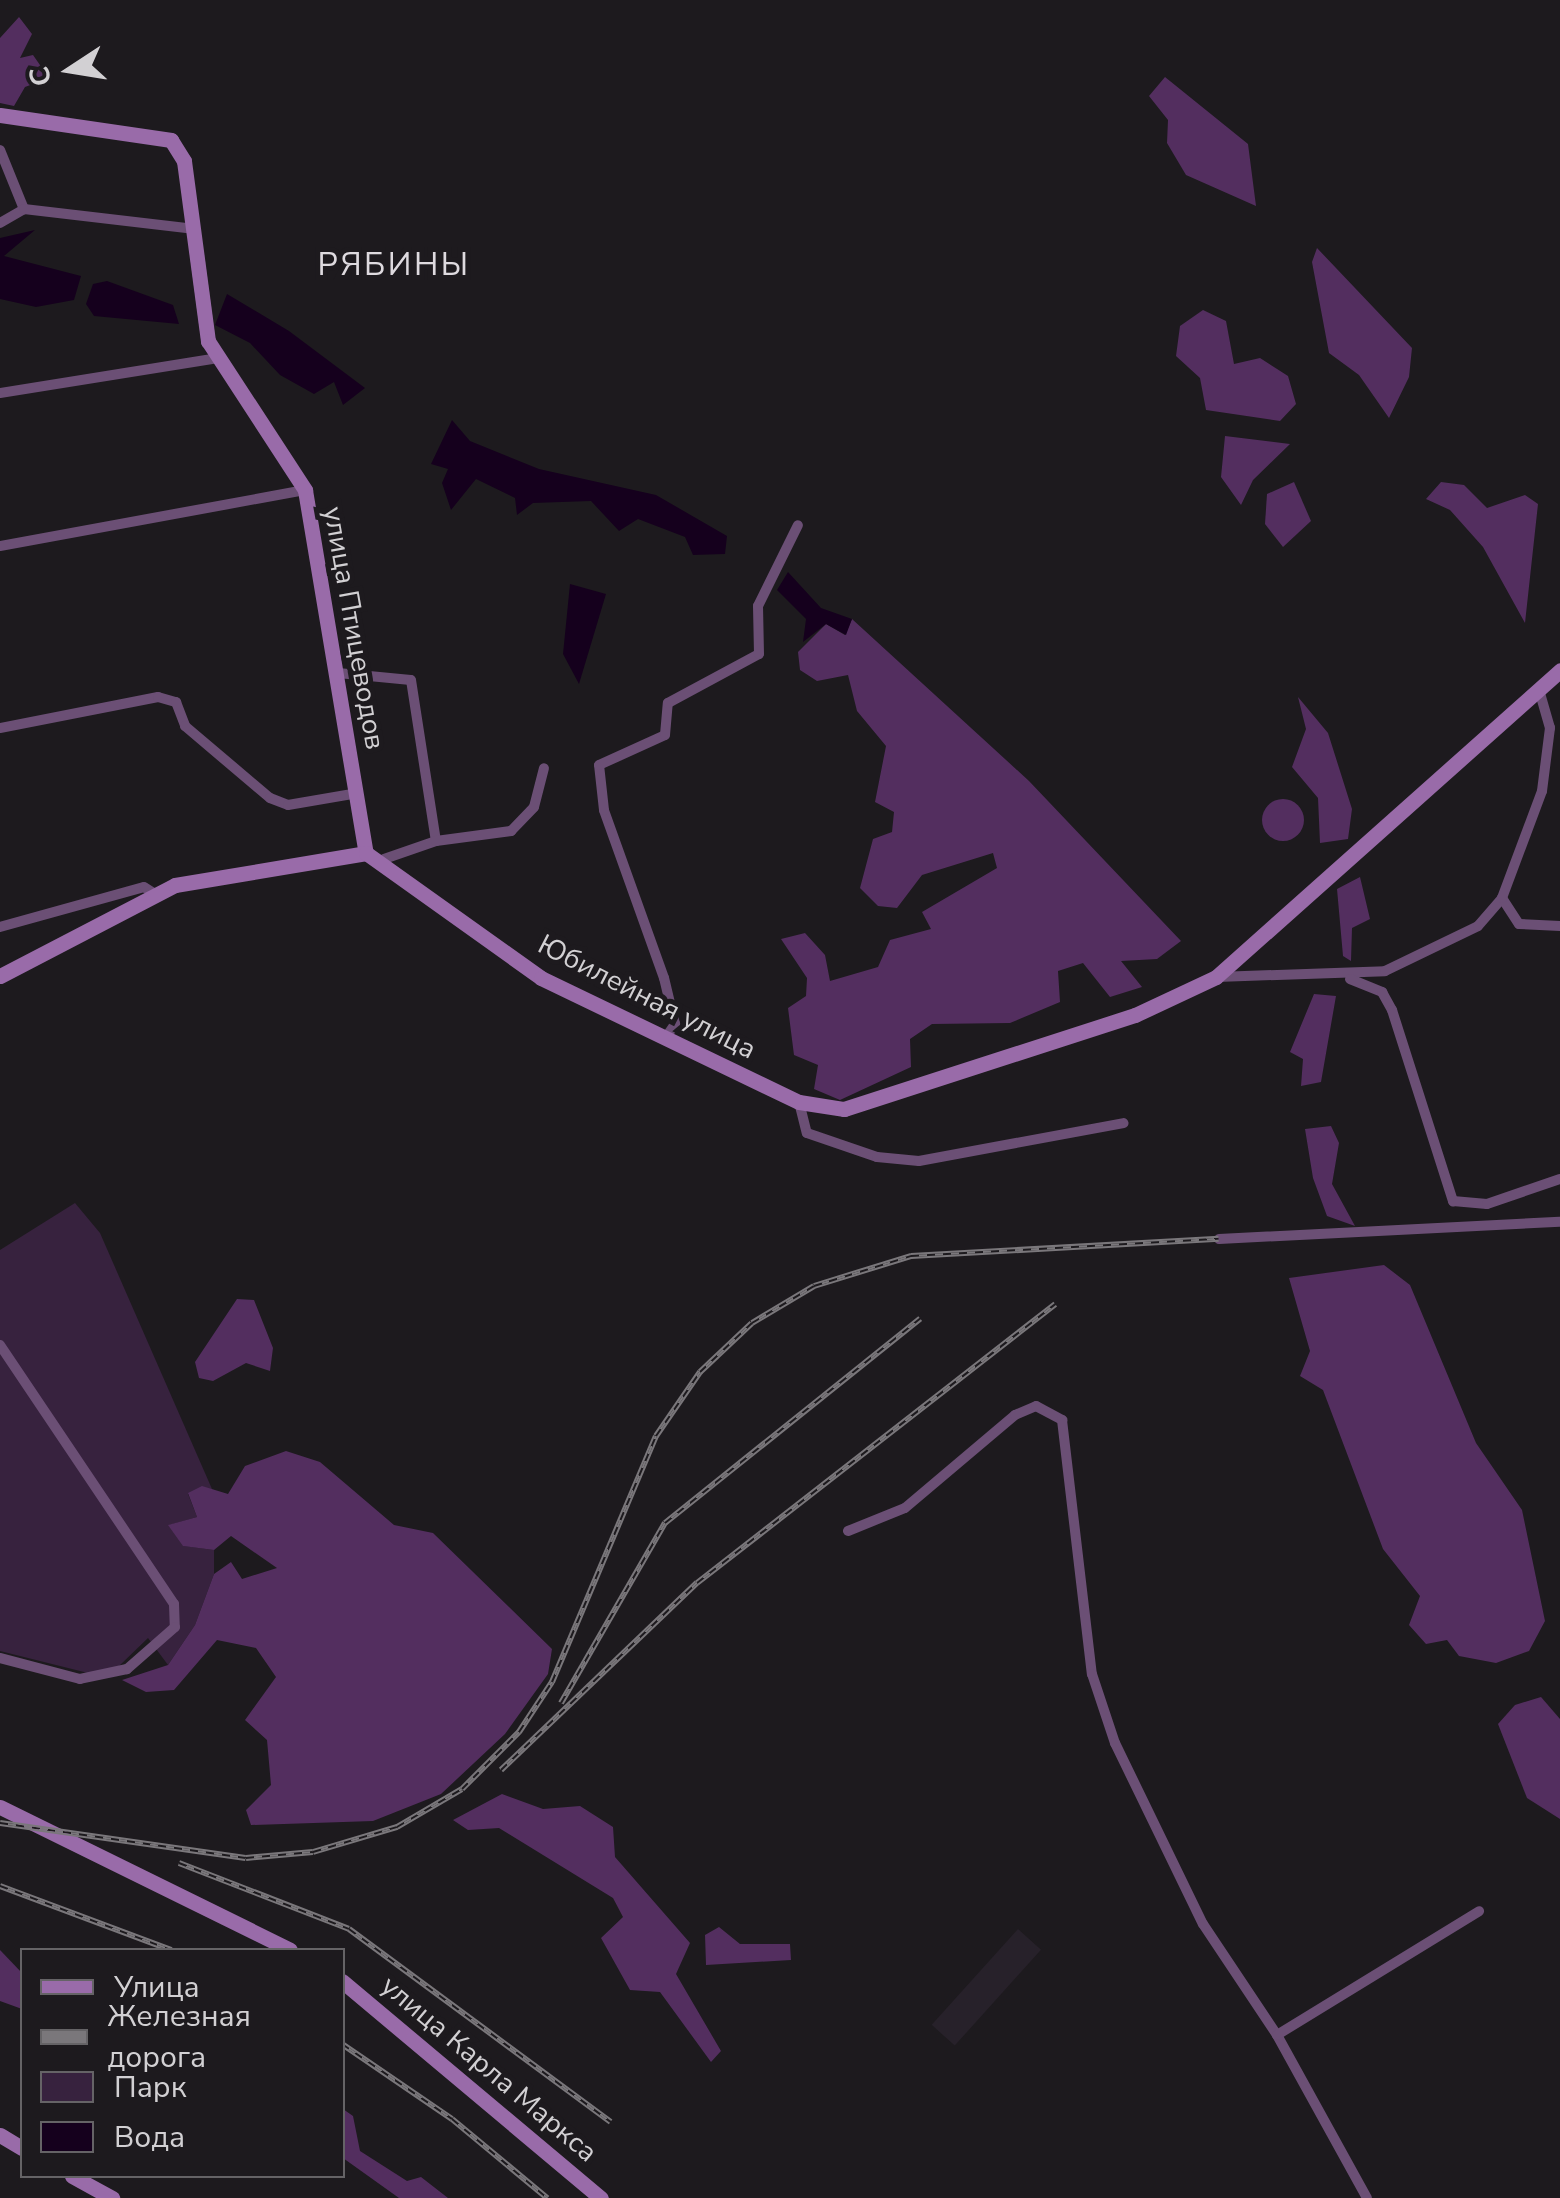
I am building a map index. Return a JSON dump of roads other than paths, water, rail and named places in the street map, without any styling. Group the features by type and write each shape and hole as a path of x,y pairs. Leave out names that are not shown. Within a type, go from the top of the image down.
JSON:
{"street":[{"name":"улица Птицеводов","path":"0,115 170,140 192,186 200,320 218,358 305,490 366,853"},
{"path":"0,150 24,209"},
{"path":"0,223 24,209 195,228"},
{"path":"0,393 218,358"},
{"path":"0,546 305,490"},
{"path":"666,1037 674,1024 664,978 604,810 599,765 665,736 668,703 759,654 758,606 798,525"},
{"name":"Юбилейная улица","path":"0,976 154,894 198,877 366,853 384,859 542,978 799,1102 844,1109 1136,1015 1216,978 1560,670"},
{"path":"338,673 412,680 436,841"},
{"path":"1216,978 1348,978 1385,971 1478,926 1502,898 1531,830 1549,756 1548,701 1539,690"},
{"path":"0,728 158,697 176,702 184,726 270,798 288,805 358,793"},
{"path":"384,859 436,841 511,831 534,807 544,768"},
{"path":"0,927 144,887 154,894"},
{"path":"1502,898 1519,924 1560,926"},
{"path":"1348,978 1382,992 1392,1010 1453,1201 1487,1204 1560,1179"},
{"path":"799,1102 807,1133 877,1157 920,1162 1124,1123"},
{"path":"1220,1239 1560,1222"},
{"path":"0,1345 174,1604 175,1628 126,1668 80,1680 0,1658"},
{"path":"848,1531 905,1508 1015,1415 1036,1406 1062,1420 1092,1674 1115,1743 1203,1924 1277,2035 1367,2198"},
{"path":"0,1807 286,1948"},
{"path":"1277,2035 1478,1911"},
{"name":"улица Карла Маркса","path":"345,1984 601,2198"},
{"path":"76,2178 112,2198"}],"water":[{"path":"35,230 4,256 81,276 74,300 36,307 0,299 0,238"},
{"path":"107,281 173,305 179,324 94,316 86,304 93,284"},
{"path":"227,294 289,331 365,388 343,405 334,382 314,394 280,375 250,343 215,325"},
{"path":"452,420 470,441 539,469 656,495 727,536 725,554 693,555 685,537 638,519 619,531 591,501 533,503 517,515 515,498 476,479 451,510 442,483 448,469 431,464"},
{"path":"788,572 821,608 852,619 846,635 826,624 803,642 806,619 777,590"},
{"path":"570,584 606,594 579,684 563,654"}],"railway":[{"path":"0,1823 246,1858 313,1852 397,1827 462,1789 519,1732 552,1682 656,1436 700,1372 752,1323 814,1286 911,1256 1219,1239"},
{"path":"501,1770 697,1583 1055,1304"},
{"path":"561,1703 665,1523 920,1319"},
{"path":"179,1863 349,1929 611,2122"},
{"path":"0,1886 166,1948"},
{"path":"345,2046 452,2119 547,2198"}],"district":[{"name":"РЯБИНЫ","path":"394,265"}]}
